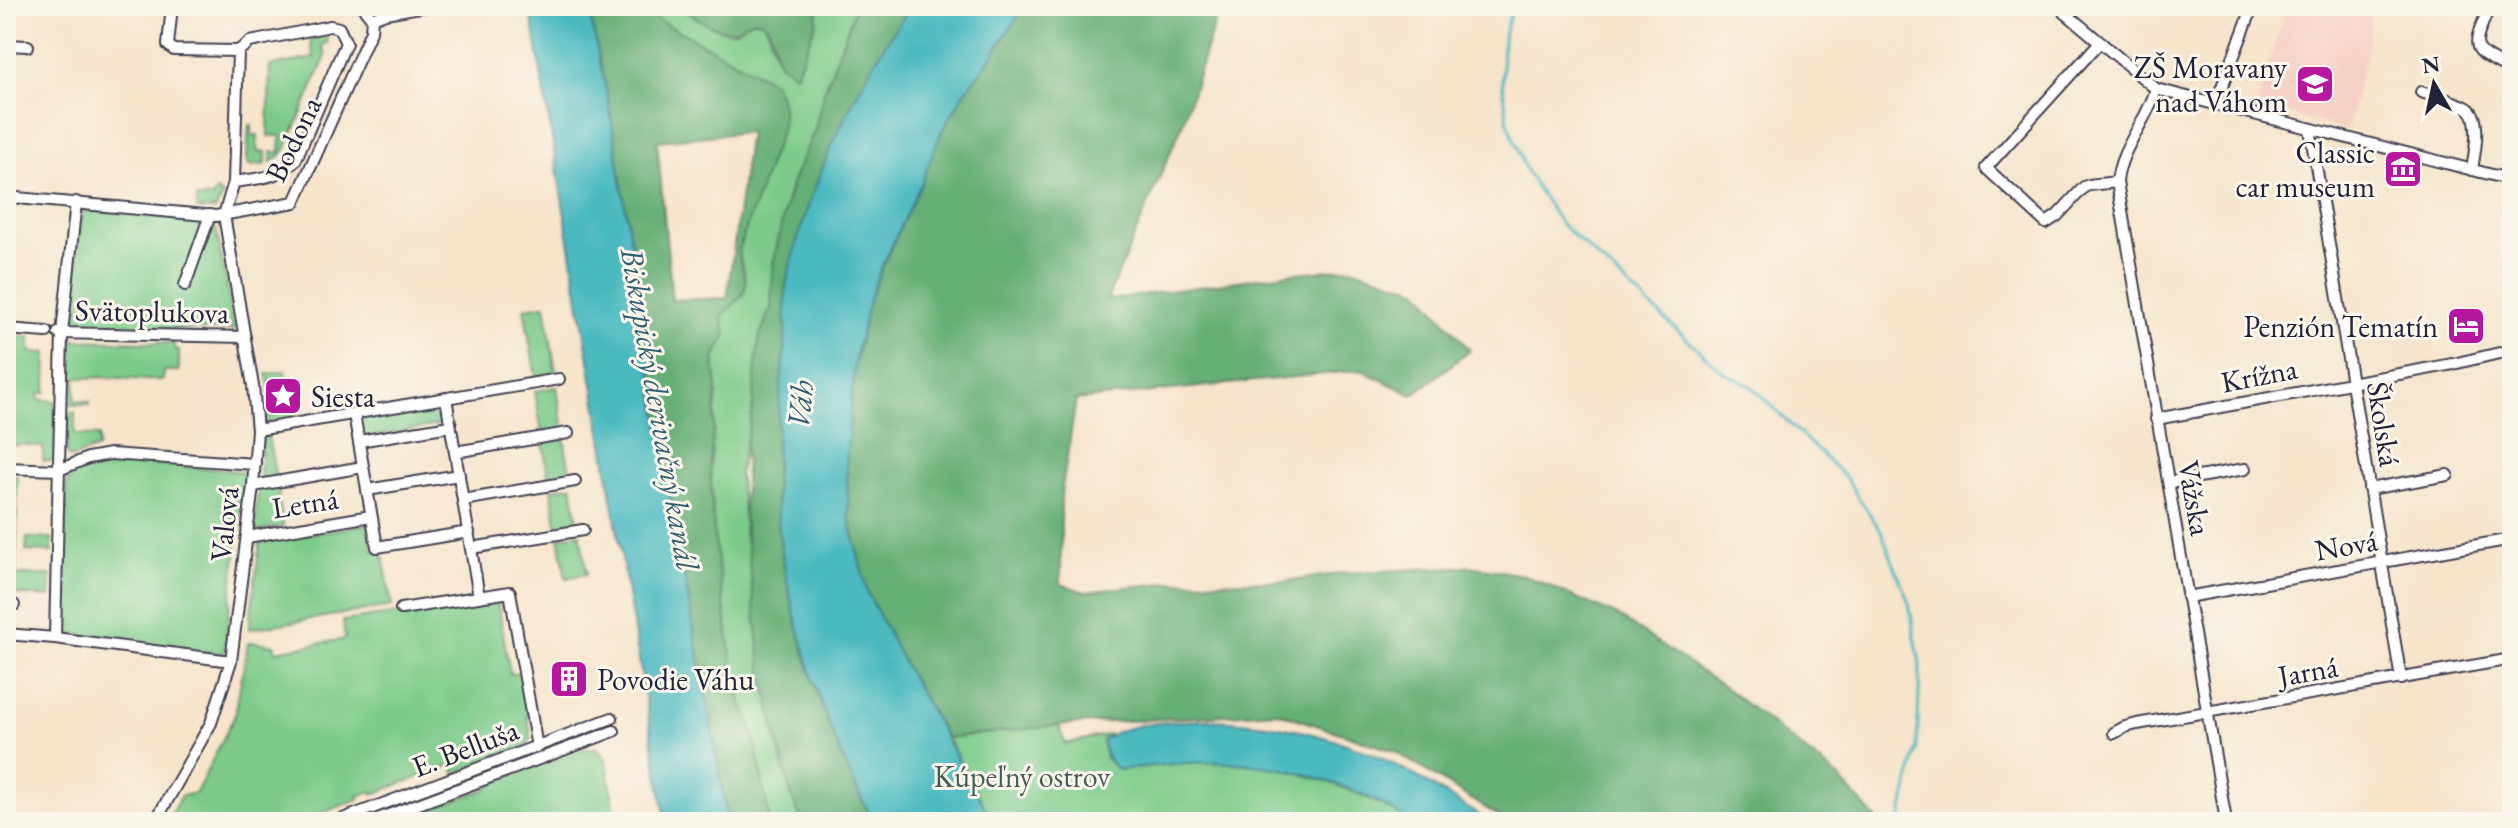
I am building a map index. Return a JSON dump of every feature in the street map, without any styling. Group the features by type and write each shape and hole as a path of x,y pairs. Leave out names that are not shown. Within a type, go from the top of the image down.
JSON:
{"street":[{"path":"172,6 168,45 174,50 238,51 250,42 330,26 339,28 346,43 295,161 274,176 234,182"},
{"path":"362,6 372,18 426,6"},
{"path":"2067,6 2063,11 2156,89 2512,180"},
{"path":"2215,105 2253,6"},
{"path":"2490,6 2476,38 2477,48 2481,54 2512,70"},
{"name":"Bodona","path":"6,197 210,215 295,202 371,31 372,18"},
{"path":"2100,42 1986,168 2046,223 2057,216 2084,187 2117,182"},
{"path":"6,45 28,46"},
{"path":"224,215 234,182 238,51"},
{"name":"Vážska","path":"2156,89 2151,106 2123,156 2117,182 2226,821"},
{"path":"2421,92 2468,108 2474,115 2476,138 2472,170"},
{"path":"325,96 339,101"},
{"name":"Školská","path":"2310,129 2401,679"},
{"path":"55,638 59,470 56,332 76,202"},
{"path":"185,285 210,215"},
{"name":"Valová","path":"155,822 211,723 231,661 253,486 257,430 224,215"},
{"name":"Svätoplukova","path":"6,329 245,337"},
{"name":"Krížna","path":"2156,419 2453,364 2512,350"},
{"path":"257,430 559,379"},
{"path":"446,398 479,597"},
{"name":"Letná","path":"354,414 377,547 469,532"},
{"path":"359,441 450,426"},
{"path":"455,452 568,433"},
{"path":"6,468 59,470 88,458 110,454 255,464"},
{"name":"Letná","path":"253,486 363,467"},
{"path":"2169,482 2245,469"},
{"name":"Letná","path":"367,490 459,475"},
{"path":"2369,489 2448,475"},
{"path":"463,500 575,481"},
{"name":"Letná","path":"247,537 371,516"},
{"path":"471,548 583,530"},
{"name":"Nová","path":"2187,597 2512,539"},
{"path":"401,609 510,592 537,747"},
{"path":"6,634 231,661"},
{"name":"Jarná","path":"2114,733 2137,724 2512,659"},
{"name":"E. Belluša","path":"335,822 612,718"},
{"name":"E. Belluša","path":"370,822 614,731"}],"shaded area":[{"path":"2286,6 2371,6 2369,44 2347,130 2257,105"}],"green space":[{"path":"588,6 605,6 613,17 630,9 642,11 773,82 781,99 782,128 738,251 745,280 744,291 722,316 726,336 714,358 717,391 710,467 714,536 734,675 753,731 770,822 728,822 675,523 609,104","holes":["749,132 727,298 672,300 657,141"]},
{"path":"605,6 678,6 692,15 735,31 746,22 761,20 777,59 796,74 817,20 818,6 856,6 824,92 815,130 792,182 773,265 771,308 760,335 752,414 739,474 744,534 773,724 790,790 802,822 770,822 753,731 734,675 714,536 710,467 717,391 714,358 726,336 722,316 742,295 744,272 738,251 764,173 773,82 620,13 613,18"},
{"path":"678,6 818,6 817,20 796,74 780,64 770,31 759,20 750,21 734,31 723,30 702,22"},
{"path":"856,6 911,6 871,69 837,135 809,204 788,275 776,493 786,575 808,662 838,748 874,822 802,822 791,795 762,673 744,518 746,441 752,414 757,353 760,335 771,308 773,265 784,212"},
{"path":"1024,6 1220,6 1181,128 1107,300 1286,274 1351,268 1418,289 1470,350 1413,395 1361,370 1076,400 1061,495 1061,584 1085,592 1170,582 1287,581 1344,573 1470,566 1524,575 1618,616 1728,690 1834,773 1879,822 1508,822 1394,751 1277,712 1059,725 947,738 867,592 849,518 846,461 852,375 870,297 942,131"},
{"path":"327,35 328,43 322,45 326,56 287,147 271,162 271,152 280,152 281,136 268,136 270,66 314,58 310,38"},
{"path":"249,125 252,125 252,135 258,135 257,151 266,152 266,164 251,166 247,163"},
{"path":"217,191 223,196 215,210 197,209 197,198 213,198"},
{"path":"82,210 173,217 216,228 235,330 72,326"},
{"path":"545,305 556,373 536,377 524,308"},
{"path":"16,336 30,337 30,352 47,353 46,393 39,393 39,400 55,401 55,458 51,461 43,461 43,447 9,445 9,438 6,438 6,351 15,351"},
{"path":"74,340 174,343 174,349 179,350 179,371 164,371 163,381 76,378 75,401 90,402 89,405 68,405 70,343"},
{"path":"285,371 293,419 262,424 261,419 274,416 267,374"},
{"path":"557,387 564,431 542,434 535,391"},
{"path":"441,405 445,424 361,438 358,419"},
{"path":"68,412 75,412 75,435 99,436 98,448 71,458 67,454"},
{"path":"268,436 276,479 264,481 260,477 262,437"},
{"path":"564,438 571,478 549,482 543,441"},
{"path":"106,460 246,472 224,654 62,633 66,483 75,471"},
{"path":"6,475 17,476 17,507 6,507"},
{"path":"277,485 283,527 253,532 258,492 263,487"},
{"path":"572,486 579,527 558,530 551,489"},
{"path":"6,511 17,511 16,575 51,575 50,597 6,594"},
{"path":"368,524 373,551 382,550 392,606 249,629 260,542"},
{"path":"580,533 587,574 566,578 559,537"},
{"path":"27,538 52,538 52,552 26,551"},
{"path":"497,598 510,674 521,673 531,738 526,747 455,773 452,765 373,794 372,791 298,822 166,822 181,796 196,793 235,715 248,643 274,645 276,651 345,639 343,621"},
{"name":"Kúpeľný ostrov","path":"1059,725 1065,744 1110,734 1102,741 1106,758 1119,770 1206,761 1268,766 1357,793 1412,822 993,822 947,738"},
{"path":"586,748 596,748 606,759 617,822 397,822 488,788 492,782"}],"water":[{"path":"530,6 588,6 609,104 675,523 728,822 666,822"},
{"name":"Váh","path":"911,6 1024,6 942,131 870,297 856,352 846,461 849,518 867,592 993,822 874,822 838,747 822,705 796,618 779,532 776,455 788,275 809,204 837,135 871,69"},
{"path":"1210,720 1293,730 1353,746 1403,769 1490,822 1410,821 1378,802 1341,786 1303,774 1256,765 1211,762 1119,770 1110,761 1102,741 1124,729 1138,726"}],"waterway":[{"path":"1513,6 1503,38 1502,81 1508,123 1526,171 1561,224 1723,372 1752,387 1845,477 1881,531 1909,603 1920,665 1917,747 1900,822"}],"place":[{"name":"ZŠ Moravany nad Váhom","path":"2315,84"},
{"name":"Classic car museum","path":"2403,169"},
{"name":"Penzión Tematín","path":"2466,326"},
{"name":"Siesta","path":"283,396"},
{"name":"Povodie Váhu","path":"569,679"}],"water label":[{"name":"Biskupický derivačný kanál","path":"660,409"}]}
